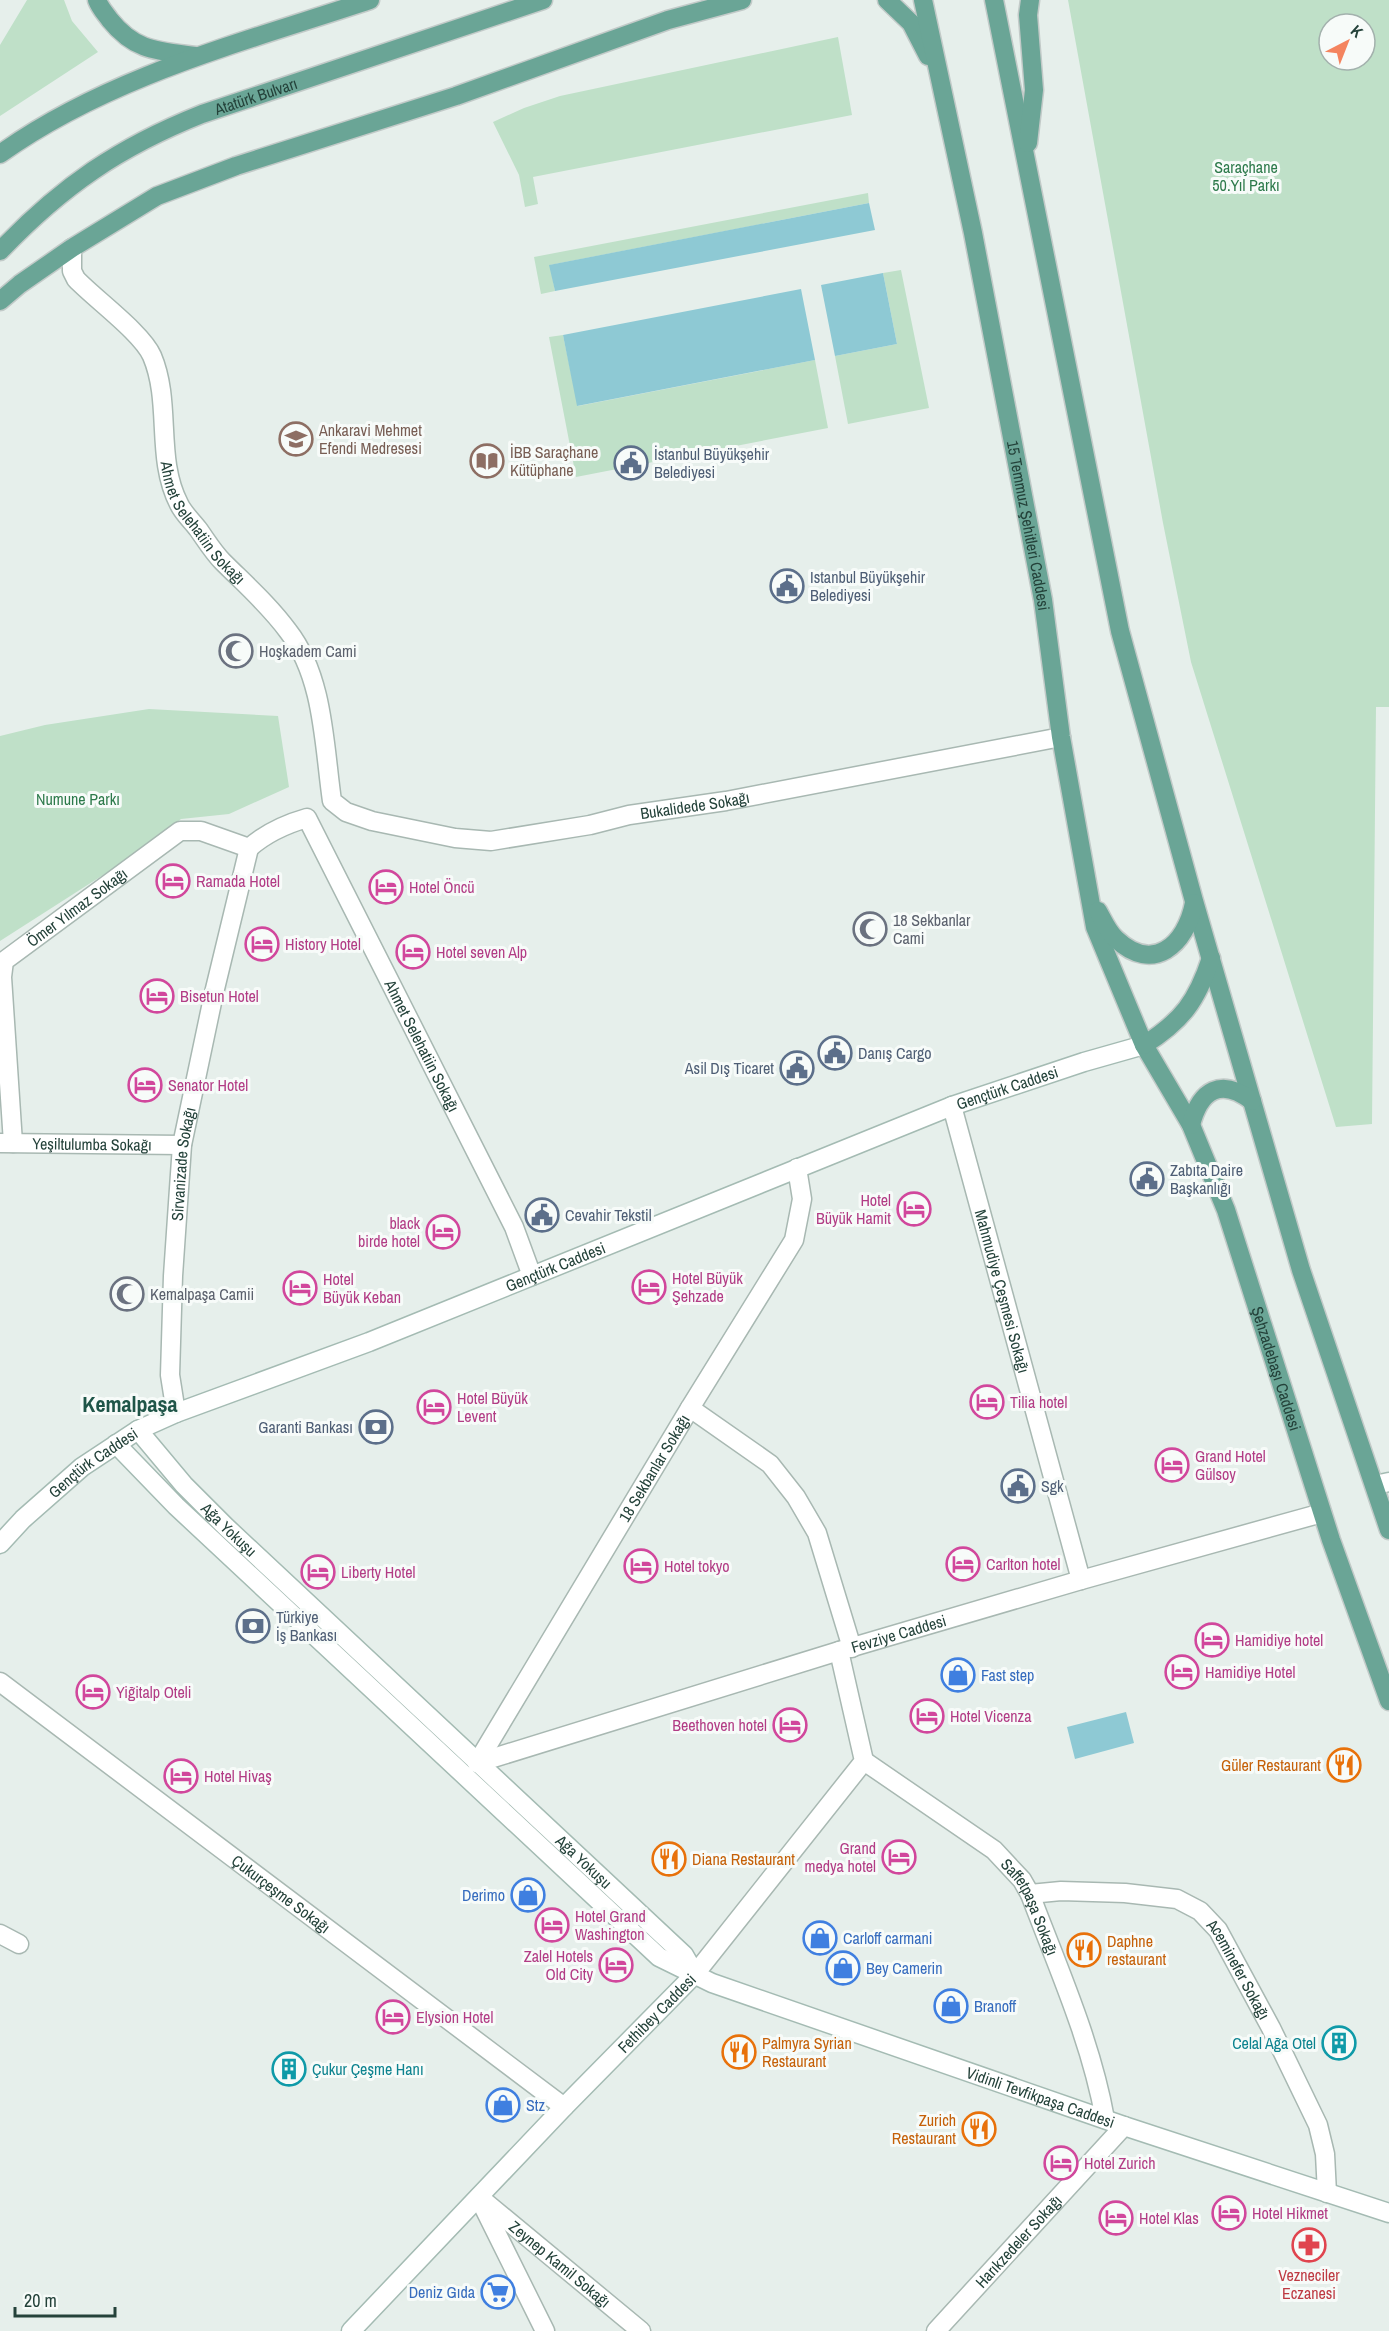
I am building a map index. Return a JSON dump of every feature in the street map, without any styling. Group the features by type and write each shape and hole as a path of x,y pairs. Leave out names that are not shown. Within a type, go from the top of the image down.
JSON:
{"main road":[{"path":"97,0 99,6 122,35 151,50 196,57"},
{"path":"0,154 91,101 196,57 370,0"},
{"name":"Atatürk Bulvarı","path":"0,251 27,223 65,190 110,158 157,132 202,114 543,0"},
{"path":"0,301 20,284 72,248 157,196 236,166 456,96 668,20 742,0"},
{"path":"887,0 911,23 941,82"},
{"name":"15 Temmuz Şehitleri Caddesi","path":"923,0 976,244 1043,600 1061,737 1088,894 1095,927 1144,1045"},
{"path":"994,0 1120,631 1194,901 1301,1270 1382,1484 1389,1530"},
{"path":"1026,160 1034,90 1028,15 1030,0"},
{"path":"1088,894 1114,938 1134,952 1150,955 1166,951 1182,937 1191,921 1194,901"},
{"path":"1144,1045 1178,1020 1194,999 1211,958"},
{"name":"Şehzadebaşı Caddesi","path":"1144,1045 1191,1125 1226,1210 1322,1513 1389,1701"},
{"path":"1191,1125 1200,1100 1221,1089 1229,1089 1242,1094 1252,1101"}],"street":[{"name":"Ahmet Selehatiin Sokağı","path":"72,248 72,271 76,279 139,337 152,355 163,410 166,469 179,504 221,560 250,587 289,632 305,657 318,700 332,801"},
{"name":"Bukalidede Sokağı","path":"332,801 346,812 372,821 455,838 491,841 590,825 629,815 726,801 1061,737"},
{"name":"Ahmet Selehatiin Sokağı","path":"249,848 277,829 307,818 514,1227 532,1276"},
{"name":"Ömer Yılmaz Sokağı","path":"7,1143 2,977 4,961 180,831 201,831 249,848"},
{"name":"Sirvanizade Sokağı","path":"176,1413 170,1375 173,1276 182,1145 214,993 249,848"},
{"name":"Gençtürk Caddesi","path":"0,1544 23,1519 82,1467 138,1430 176,1413 369,1342 952,1106 1084,1062 1144,1045"},
{"name":"Mahmudiye Çeşmesi Sokağı","path":"952,1106 1081,1580"},
{"name":"Yeşiltulumba Sokağı","path":"7,1143 182,1145"},
{"name":"18 Sekbanlar Sokağı","path":"471,1769 794,1240 802,1200 796,1168"},
{"path":"690,1408 770,1464 796,1497 817,1533 845,1650 864,1761"},
{"name":"Ağa Yokuşu","path":"138,1430 184,1485 471,1769"},
{"name":"Ağa Yokuşu","path":"116,1444 176,1506 684,1955 695,1974"},
{"name":"Fevziye Caddesi","path":"471,1769 845,1650 1081,1580 1322,1513"},
{"name":"Çukurçeşme Sokağı","path":"0,1682 564,2107"},
{"name":"Saffetpaşa Sokağı","path":"864,1761 994,1850 1022,1880 1030,1894 1076,2015 1099,2086 1105,2119"},
{"name":"Fethibey Caddesi","path":"351,2331 564,2107 695,1974 864,1761"},
{"name":"Aceminefer Sokağı","path":"1030,1894 1061,1891 1125,1893 1177,1899 1200,1911 1218,1930 1271,2028 1318,2125 1325,2154 1327,2193"},
{"path":"0,1934 19,1944"},
{"name":"Vidinli Tevfikpaşa Caddesi","path":"695,1974 712,1983 1124,2126 1389,2213"},
{"name":"Harıkzedeler Sokağı","path":"936,2331 1124,2126"},
{"path":"478,2197 545,2331"},
{"name":"Zeynep Kamil Sokağı","path":"478,2197 641,2331"}],"green space":[{"path":"27,0 64,0 72,21 98,52 0,116 0,45"},
{"name":"Saraçhane 50.Yıl Parkı","path":"1068,0 1389,0 1389,707 1376,707 1372,1124 1336,1127 1191,662 1163,523"},
{"path":"838,37 852,115 533,177 538,204 525,207 519,175 493,122 524,108 560,96"},
{"path":"868,193 869,203 550,265 555,291 541,294 534,257"},
{"path":"901,270 929,408 848,424 835,356 897,344 883,273"},
{"path":"563,335 578,406 815,360 828,428 576,477 549,337"},
{"name":"Numune Parkı","path":"149,709 278,716 289,787 229,814 181,819 139,852 0,941 0,736 45,725"}],"water":[{"path":"869,203 875,230 555,291 549,265"},
{"path":"883,273 897,344 835,356 821,285"},
{"path":"801,289 815,360 577,406 563,335"},
{"path":"1126,1712 1134,1743 1075,1759 1067,1727"}],"place":[{"name":"Ankaravi Mehmet Efendi Medresesi","path":"296,439"},
{"name":"İBB Saraçhane Kütüphane","path":"487,461"},
{"name":"İstanbul Büyükşehir Belediyesi","path":"631,463"},
{"name":"Istanbul Büyükşehir Belediyesi","path":"787,586"},
{"name":"Hoşkadem Cami","path":"236,651"},
{"name":"Ramada Hotel","path":"173,881"},
{"name":"Hotel Öncü","path":"386,887"},
{"name":"18 Sekbanlar Cami","path":"870,929"},
{"name":"History Hotel","path":"262,944"},
{"name":"Hotel seven Alp","path":"413,952"},
{"name":"Bisetun Hotel","path":"157,996"},
{"name":"Danış Cargo","path":"835,1053"},
{"name":"Asil Dış Ticaret","path":"797,1068"},
{"name":"Senator Hotel","path":"145,1085"},
{"name":"Zabıta Daire Başkanlığı","path":"1147,1179"},
{"name":"Hotel Büyük Hamit","path":"914,1209"},
{"name":"Cevahir Tekstil","path":"542,1215"},
{"name":"black birde hotel","path":"443,1232"},
{"name":"Hotel Büyük Şehzade","path":"649,1287"},
{"name":"Hotel Büyük Keban","path":"300,1288"},
{"name":"Kemalpaşa Camii","path":"127,1294"},
{"name":"Tilia hotel","path":"987,1402"},
{"name":"Hotel Büyük Levent","path":"434,1407"},
{"name":"Garanti Bankası","path":"376,1427"},
{"name":"Grand Hotel Gülsoy","path":"1172,1465"},
{"name":"Sgk","path":"1018,1486"},
{"name":"Carlton hotel","path":"963,1564"},
{"name":"Hotel tokyo","path":"641,1566"},
{"name":"Liberty Hotel","path":"318,1572"},
{"name":"Türkiye İş Bankası","path":"253,1626"},
{"name":"Hamidiye hotel","path":"1212,1640"},
{"name":"Hamidiye Hotel","path":"1182,1672"},
{"name":"Fast step","path":"958,1675"},
{"name":"Yiğitalp Oteli","path":"93,1692"},
{"name":"Hotel Vicenza","path":"927,1716"},
{"name":"Beethoven hotel","path":"790,1725"},
{"name":"Güler Restaurant","path":"1344,1765"},
{"name":"Hotel Hivaş","path":"181,1776"},
{"name":"Grand medya hotel","path":"899,1857"},
{"name":"Diana Restaurant","path":"669,1859"},
{"name":"Derimo","path":"528,1895"},
{"name":"Hotel Grand Washington","path":"552,1925"},
{"name":"Carloff carmani","path":"820,1938"},
{"name":"Daphne restaurant","path":"1084,1950"},
{"name":"Zalel Hotels Old City","path":"616,1965"},
{"name":"Bey Camerin","path":"843,1968"},
{"name":"Branoff","path":"951,2006"},
{"name":"Elysion Hotel","path":"393,2017"},
{"name":"Celal Ağa Otel","path":"1339,2043"},
{"name":"Palmyra Syrian Restaurant","path":"739,2052"},
{"name":"Çukur Çeşme Hanı","path":"289,2069"},
{"name":"Stz","path":"503,2105"},
{"name":"Zurich Restaurant","path":"979,2129"},
{"name":"Hotel Zurich","path":"1061,2163"},
{"name":"Hotel Hikmet","path":"1229,2213"},
{"name":"Hotel Klas","path":"1116,2218"},
{"name":"Vezneciler Eczanesi","path":"1309,2245"},
{"name":"Deniz Gıda","path":"498,2292"}],"district":[{"name":"Kemalpaşa","path":"130,1404"}]}
